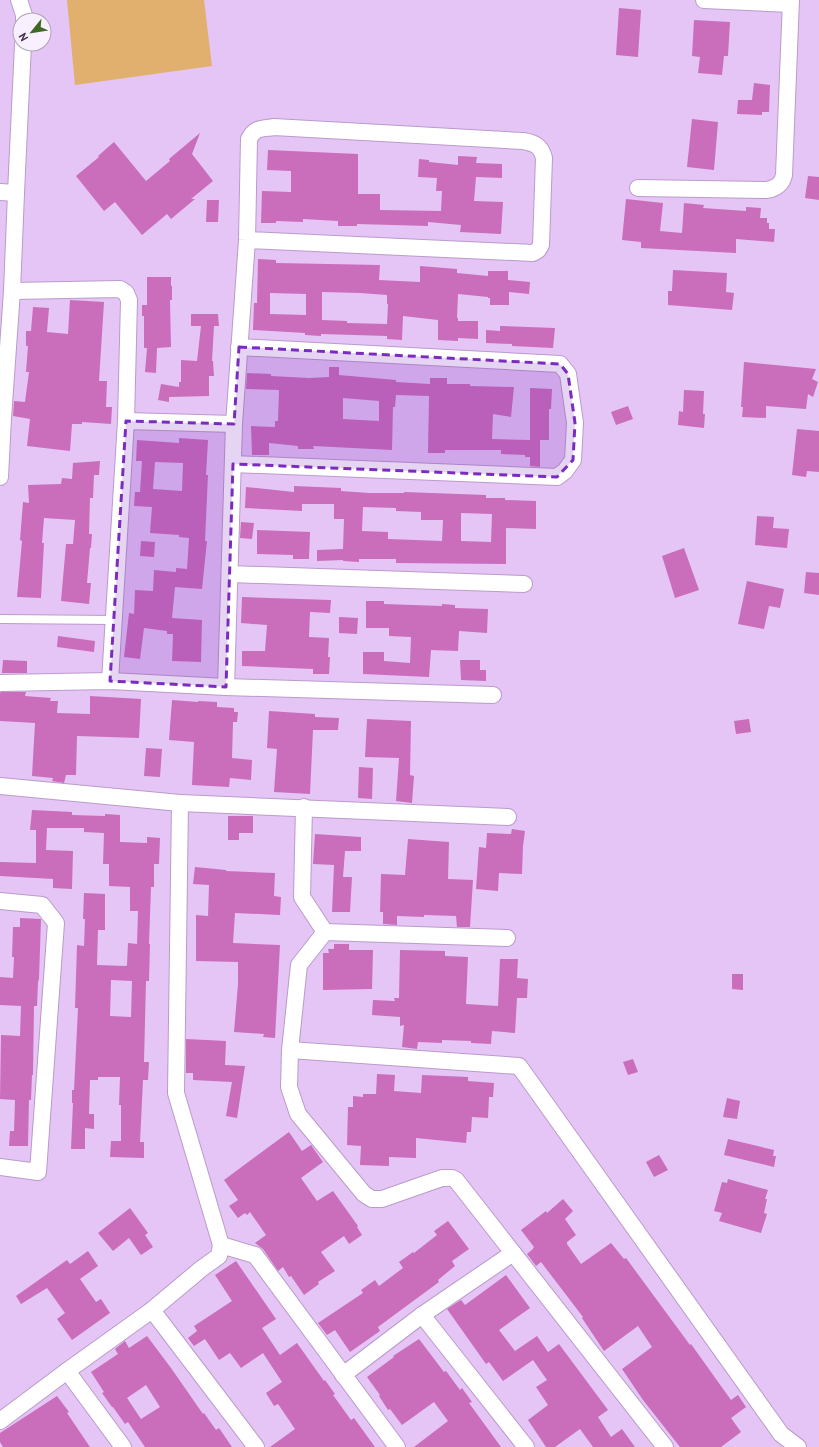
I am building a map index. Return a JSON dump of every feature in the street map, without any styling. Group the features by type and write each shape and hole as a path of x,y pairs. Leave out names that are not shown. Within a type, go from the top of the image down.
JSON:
{"street":[{"path":"19,0 23,12"},
{"path":"638,188 767,190 774,189 783,181 790,2 704,0"},
{"path":"0,477 1,418 12,291 8,193 22,52"},
{"path":"226,687 234,424 247,240 249,139 258,129 274,127 523,141 533,142 539,146 544,158 541,245 534,253 247,240"},
{"path":"12,291 120,289 126,293 129,300 126,421 110,681"},
{"path":"233,464 557,478 565,471 572,460 575,423 568,374 560,364 239,347"},
{"path":"126,421 234,424"},
{"path":"230,574 524,584"},
{"path":"0,683 110,681 226,687 493,695"},
{"path":"0,786 180,803 508,816"},
{"path":"0,1421 152,1310 219,1256 221,1245 176,1093 180,803"},
{"path":"304,807 302,897 325,932"},
{"path":"0,901 42,906 56,923 38,1172 0,1167"},
{"path":"325,932 506,938"},
{"path":"325,932 299,965 290,1050 289,1088 298,1114 368,1197 377,1200 382,1199 442,1178 452,1178 460,1184 665,1447"},
{"path":"290,1050 518,1066 781,1434 798,1447"},
{"path":"221,1245 255,1255 397,1447"},
{"path":"343,1375 422,1315 513,1253"},
{"path":"152,1310 256,1447"},
{"path":"422,1315 526,1447"},
{"path":"67,1371 123,1447"}],"lane":[{"path":"0,619 114,620"}],"highlighted area":[{"path":"239,347 560,364 568,374 575,423 573,460 557,477 233,464 226,687 110,681 126,421 234,424"}],"shaded area":[{"path":"67,0 204,0 212,66 75,85"}],"building":[{"path":"619,8 641,10 638,57 616,55"},
{"path":"694,20 730,22 728,56 724,56 722,75 698,73 700,57 692,56"},
{"path":"754,83 770,85 769,112 762,112 762,115 737,114 738,100 752,100"},
{"path":"692,119 718,122 714,170 687,167"},
{"path":"200,133 192,154 213,181 191,199 195,199 171,219 167,214 142,235 115,202 104,211 76,176 114,142 146,181"},
{"path":"268,150 358,154 358,194 380,194 380,210 441,211 442,191 436,191 437,178 418,177 419,159 429,160 429,162 458,165 458,156 477,157 476,163 502,164 502,178 476,177 474,201 503,202 501,234 460,232 461,225 428,222 428,226 357,224 357,226 338,226 338,221 303,219 303,222 276,221 276,223 261,223 262,191 291,192 291,171 267,170"},
{"path":"808,176 819,177 819,200 805,198"},
{"path":"626,199 663,203 660,231 682,233 684,203 704,205 703,208 746,211 746,207 761,208 760,218 767,218 769,229 775,229 774,242 736,239 736,253 641,248 641,242 622,240"},
{"path":"207,200 219,200 218,222 206,222"},
{"path":"258,259 276,260 276,263 380,265 379,280 420,282 420,266 457,269 457,273 488,276 488,271 508,271 508,280 530,282 529,294 509,292 509,305 490,305 490,298 488,297 458,294 458,321 478,321 478,339 458,338 458,341 438,340 438,320 403,316 402,340 387,339 387,336 321,334 321,336 305,335 305,333 253,330 254,303 257,303","holes":["322,292 387,295 387,324 347,323 347,321 322,320","270,293 306,294 306,315 270,314"]},
{"path":"673,270 727,273 726,292 734,293 732,310 668,305 668,291 672,291"},
{"path":"147,277 171,277 172,286 172,300 170,300 171,347 157,348 156,373 145,372 147,348 144,348 144,316 142,316 142,305 147,305"},
{"path":"70,300 104,302 99,381 107,381 106,407 112,407 111,424 82,422 82,424 72,424 70,451 27,446 30,419 13,416 14,401 25,402 29,372 26,372 28,346 26,346 26,331 31,331 33,307 49,308 47,332 68,334"},
{"path":"191,314 218,314 219,326 214,326 212,361 214,376 209,376 209,396 169,397 169,402 158,400 161,384 179,387 179,382 181,382 181,360 197,361 201,326 191,326"},
{"path":"500,326 555,328 553,348 486,343 486,330 500,331"},
{"path":"744,362 816,369 812,379 818,382 813,397 808,394 806,409 766,406 766,418 742,417 743,407 741,407"},
{"path":"329,367 339,367 339,375 396,380 396,382 430,384 430,378 447,378 447,384 514,387 511,417 493,414 492,439 530,440 530,388 552,389 551,409 549,409 549,440 540,440 540,467 530,466 530,457 525,457 525,455 501,454 501,450 445,450 445,453 428,453 429,396 396,395 395,407 393,407 392,450 313,446 314,449 298,449 298,446 269,443 269,455 252,455 251,426 275,427 275,421 278,421 279,390 246,389 247,373 309,378 329,377","holes":["343,398 379,401 379,421 343,419"]},
{"path":"684,390 704,391 704,428 678,425 679,411 683,412"},
{"path":"628,406 633,419 616,425 611,412"},
{"path":"797,429 819,431 819,472 807,471 806,477 792,475"},
{"path":"179,438 208,440 205,541 207,541 202,589 175,587 172,618 202,620 201,662 172,661 173,634 167,634 167,631 144,628 140,659 124,657 129,613 134,614 135,590 153,591 154,570 176,572 176,568 187,569 189,538 179,537 179,535 150,533 152,507 134,506 135,492 140,492 142,461 136,461 137,440 179,443","holes":["155,462 183,463 182,491 153,489"]},
{"path":"100,461 99,475 94,475 93,498 90,498 89,534 92,534 87,583 91,583 89,604 61,601 66,544 73,544 75,520 44,518 41,598 17,597 22,541 20,540 23,502 29,503 28,485 61,484 62,478 72,479 73,463"},
{"path":"294,486 341,488 341,491 369,493 404,492 486,495 486,498 536,501 536,529 506,528 506,564 396,563 396,559 359,559 359,562 343,560 317,561 317,550 343,549 344,519 334,519 334,504 302,504 302,511 245,508 246,487 294,492","holes":["363,507 396,508 396,511 421,512 421,520 443,520 442,541 388,539 388,532 362,531","461,513 492,514 491,542 461,541"]},
{"path":"757,516 774,517 773,528 789,529 787,548 755,545"},
{"path":"241,522 254,523 252,539 240,538"},
{"path":"257,530 310,532 309,559 293,559 293,555 257,554"},
{"path":"141,541 155,542 154,557 140,556"},
{"path":"684,548 699,590 675,598 662,556"},
{"path":"806,572 819,573 819,595 804,593"},
{"path":"747,581 784,589 780,608 769,606 764,629 738,624"},
{"path":"242,597 331,600 330,613 310,612 309,637 329,638 329,674 313,674 313,669 242,666 242,651 265,651 267,625 241,623"},
{"path":"366,601 384,601 384,604 442,606 442,604 455,605 455,608 488,609 487,633 459,631 458,651 431,650 429,677 363,674 363,652 384,652 384,661 410,663 411,637 389,636 389,628 366,628"},
{"path":"339,617 358,618 357,634 339,633"},
{"path":"58,636 95,641 94,652 57,647"},
{"path":"3,660 27,661 27,673 2,673"},
{"path":"460,660 480,660 480,670 486,670 486,681 461,680"},
{"path":"1,692 26,692 25,696 51,698 50,701 58,701 57,713 90,714 90,696 141,699 139,738 77,736 76,775 66,775 64,783 52,781 53,778 32,776 35,723 0,721"},
{"path":"172,700 217,702 217,707 234,708 234,712 238,712 237,722 233,722 232,758 252,760 251,780 230,778 229,787 192,785 194,742 169,740"},
{"path":"269,711 315,714 315,717 339,718 338,730 313,730 310,794 274,792 277,749 267,748"},
{"path":"367,719 411,721 410,775 414,776 412,803 396,801 399,758 365,757"},
{"path":"749,719 751,732 736,734 734,721"},
{"path":"146,748 162,749 160,777 144,776"},
{"path":"359,767 373,768 372,799 358,798"},
{"path":"32,810 72,812 72,815 105,816 105,814 120,815 120,842 147,843 147,837 160,838 159,864 154,864 154,887 151,887 149,981 146,981 144,1062 149,1062 148,1080 143,1080 140,1142 144,1142 144,1158 110,1157 111,1141 121,1141 121,1105 119,1105 120,1077 98,1077 98,1080 90,1080 89,1114 94,1114 94,1129 85,1128 85,1149 71,1149 73,1103 72,1090 74,1090 78,1008 75,1008 77,945 84,946 84,893 105,894 105,930 98,930 97,965 126,966 128,943 137,944 138,911 130,911 130,887 109,886 109,864 103,864 104,833 84,832 84,828 47,828 46,850 73,851 72,889 53,888 53,879 0,876 0,862 36,863 36,830 30,830","holes":["111,980 132,981 131,1017 110,1016"]},
{"path":"228,816 253,816 253,833 239,833 239,840 228,840"},
{"path":"512,829 525,831 522,874 499,873 498,891 476,889 479,847 486,848 487,833 511,834"},
{"path":"315,834 361,837 361,851 345,851 343,877 352,877 350,912 332,912 334,865 313,864"},
{"path":"408,839 449,842 448,879 473,880 470,927 457,927 456,916 397,916 397,925 383,924 383,912 380,912 381,874 405,875"},
{"path":"195,867 226,871 275,873 274,896 281,897 280,915 235,913 233,943 280,945 275,1038 263,1037 264,1034 234,1032 238,984 238,962 196,961 196,915 208,916 209,885 193,884"},
{"path":"20,918 41,919 39,979 37,1006 34,1006 33,1075 31,1100 29,1100 28,1146 9,1146 10,1131 14,1131 15,1100 0,1099 1,1035 20,1036 21,1006 0,1005 0,977 13,978 13,927 20,927"},
{"path":"334,944 349,944 349,950 373,950 372,989 323,990 323,953 329,953 328,949 334,949"},
{"path":"400,950 445,951 445,956 468,957 466,1004 498,1006 500,959 518,959 517,978 528,979 527,998 517,998 515,1033 492,1031 491,1044 471,1043 471,1041 442,1040 442,1043 418,1042 417,1049 402,1047 404,1025 400,1026 400,1017 372,1015 373,1000 395,1001 394,998 399,998"},
{"path":"732,974 743,974 743,990 732,989"},
{"path":"186,1039 226,1041 225,1065 245,1066 237,1118 226,1116 232,1082 193,1080 193,1073 186,1073"},
{"path":"633,1059 638,1072 628,1075 623,1062"},
{"path":"377,1074 395,1075 394,1091 421,1093 422,1075 468,1077 468,1081 494,1083 493,1097 489,1097 488,1118 472,1117 471,1132 467,1132 466,1143 416,1138 416,1158 389,1157 389,1166 360,1165 361,1146 347,1145 348,1107 353,1107 353,1096 363,1097 363,1094 376,1094"},
{"path":"727,1098 740,1101 737,1119 723,1117"},
{"path":"289,1132 302,1151 311,1145 323,1162 301,1178 317,1201 333,1191 358,1226 357,1227 362,1235 349,1244 344,1236 321,1252 335,1271 318,1282 319,1284 304,1295 283,1267 278,1271 263,1249 255,1243 266,1235 250,1212 247,1215 245,1213 238,1218 229,1206 238,1200 224,1180"},
{"path":"728,1139 774,1150 773,1156 776,1156 774,1167 724,1155"},
{"path":"659,1155 668,1170 654,1177 646,1162"},
{"path":"728,1179 768,1190 765,1199 767,1199 764,1213 767,1214 761,1233 719,1221 722,1213 714,1211 722,1182 727,1183"},
{"path":"563,1199 573,1211 565,1219 576,1235 567,1242 567,1244 581,1264 611,1243 624,1259 626,1258 731,1400 738,1395 746,1407 731,1418 741,1432 721,1447 680,1447 643,1400 622,1369 652,1347 638,1326 604,1351 582,1318 583,1317 541,1262 536,1266 527,1254 534,1247 521,1230 546,1211 547,1213"},
{"path":"130,1208 148,1233 145,1235 153,1247 141,1255 129,1238 113,1251 98,1233"},
{"path":"448,1221 469,1249 452,1261 455,1266 438,1280 439,1282 378,1327 380,1331 350,1352 335,1330 327,1335 318,1323 363,1293 361,1290 375,1280 379,1286 403,1268 399,1262 413,1252 414,1253 437,1235 434,1231"},
{"path":"88,1251 98,1266 80,1279 96,1302 101,1299 110,1313 72,1340 57,1319 65,1313 47,1288 21,1304 16,1296 67,1260 70,1264"},
{"path":"236,1261 276,1319 262,1328 280,1355 297,1343 335,1394 333,1395 351,1420 354,1418 375,1447 270,1447 295,1429 278,1404 274,1406 266,1393 282,1382 263,1353 241,1368 230,1353 219,1360 205,1339 194,1346 188,1338 197,1331 194,1326 232,1301 215,1275"},
{"path":"506,1275 530,1308 499,1330 515,1351 537,1336 548,1352 559,1344 608,1410 598,1417 611,1437 622,1429 635,1447 593,1447 580,1429 555,1447 546,1447 528,1420 548,1405 536,1387 547,1380 533,1360 503,1381 489,1362 486,1364 447,1309 461,1300 465,1305"},
{"path":"147,1336 203,1414 204,1413 216,1430 219,1428 232,1447 145,1447 128,1422 125,1424 112,1407 102,1393 104,1392 91,1372 118,1354 115,1349 125,1341 129,1348","holes":["146,1385 160,1407 141,1419 127,1398"]},
{"path":"419,1339 444,1372 446,1371 460,1390 462,1388 472,1402 469,1403 501,1447 414,1447 448,1421 434,1402 402,1425 390,1409 388,1410 379,1396 380,1395 367,1377 394,1357 393,1356"},
{"path":"57,1396 69,1412 67,1413 90,1447 3,1447 0,1442 0,1433"}]}
